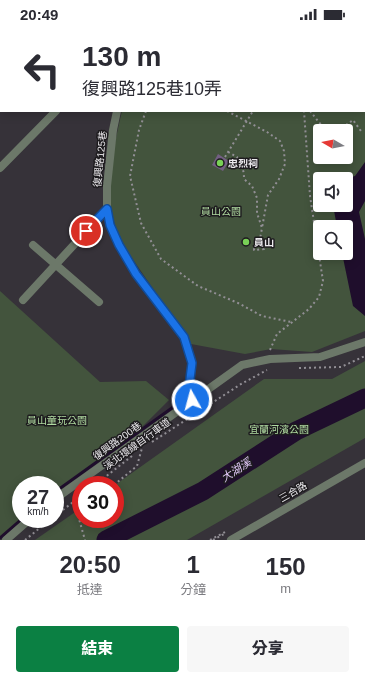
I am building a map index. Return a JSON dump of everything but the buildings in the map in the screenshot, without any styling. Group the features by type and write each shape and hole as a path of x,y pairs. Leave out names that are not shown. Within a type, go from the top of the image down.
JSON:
{"street":[{"path":"0,168 55,112"},
{"name":"復興路125巷","path":"117,112 109,156 107,209 110,225 119,245 136,274 184,337 192,363 189,387 192,400"},
{"path":"23,300 107,209"},
{"path":"33,245 99,302"},
{"name":"復興路200巷","path":"64,492 242,365 270,358 320,357 365,342"},
{"name":"三合路","path":"231,540 365,463"},
{"path":"6,540 20,528"}],"path":[{"path":"146,112 139,130 130,176 141,223 162,259 198,286 238,303 262,316 291,322"},
{"path":"229,112 267,132 280,141 284,151 285,164 279,179 268,195 260,236 264,249 254,250 255,244 261,241"},
{"path":"225,157 252,112"},
{"path":"267,352 271,349 277,334 309,309 319,297 323,281 310,196 304,112"},
{"path":"311,112 320,124"},
{"path":"348,124 353,120 361,130"},
{"path":"228,152 237,156 238,162 244,169 244,179 252,186 257,198 257,213 262,228"},
{"path":"294,368 321,369 340,367 365,356"},
{"name":"溪北環線自行車道","path":"107,476 142,449 241,384 272,368"},
{"path":"124,477 137,466 142,449"},
{"path":"64,509 72,503"},
{"path":"25,540 40,528"},
{"path":"81,528 84,540"}],"green space":[{"name":"員山公園","path":"122,112 365,112 365,331 312,352 271,349 245,354 191,344 123,245 111,207 110,183 112,159"},
{"name":"員山童玩公園","path":"0,291 100,382 146,381 169,400 144,425 79,476 72,476 72,482 64,488 64,476 12,476 12,528 14,528 0,540"},
{"name":"宜蘭河濱公園","path":"365,361 365,438 187,540 35,540 52,528 64,528 64,520 72,514 72,528 124,528 124,479 264,379 332,379"}],"shaded area":[{"path":"365,162 365,201 359,212 365,239 365,316 353,306 343,260 353,260 353,220 336,220 334,212 353,212 353,177"}],"waterway":[{"name":"大湖溪","path":"106,540 203,491 296,431 365,398"},
{"path":"64,486 183,400"},
{"path":"0,538 12,528"}],"place":[{"name":"忠烈祠","path":"220,163"},
{"name":"員山","path":"246,242"}],"route":[{"path":"86,231 107,209 110,225 119,245 136,274 184,337 192,363 189,387 192,400"}]}
